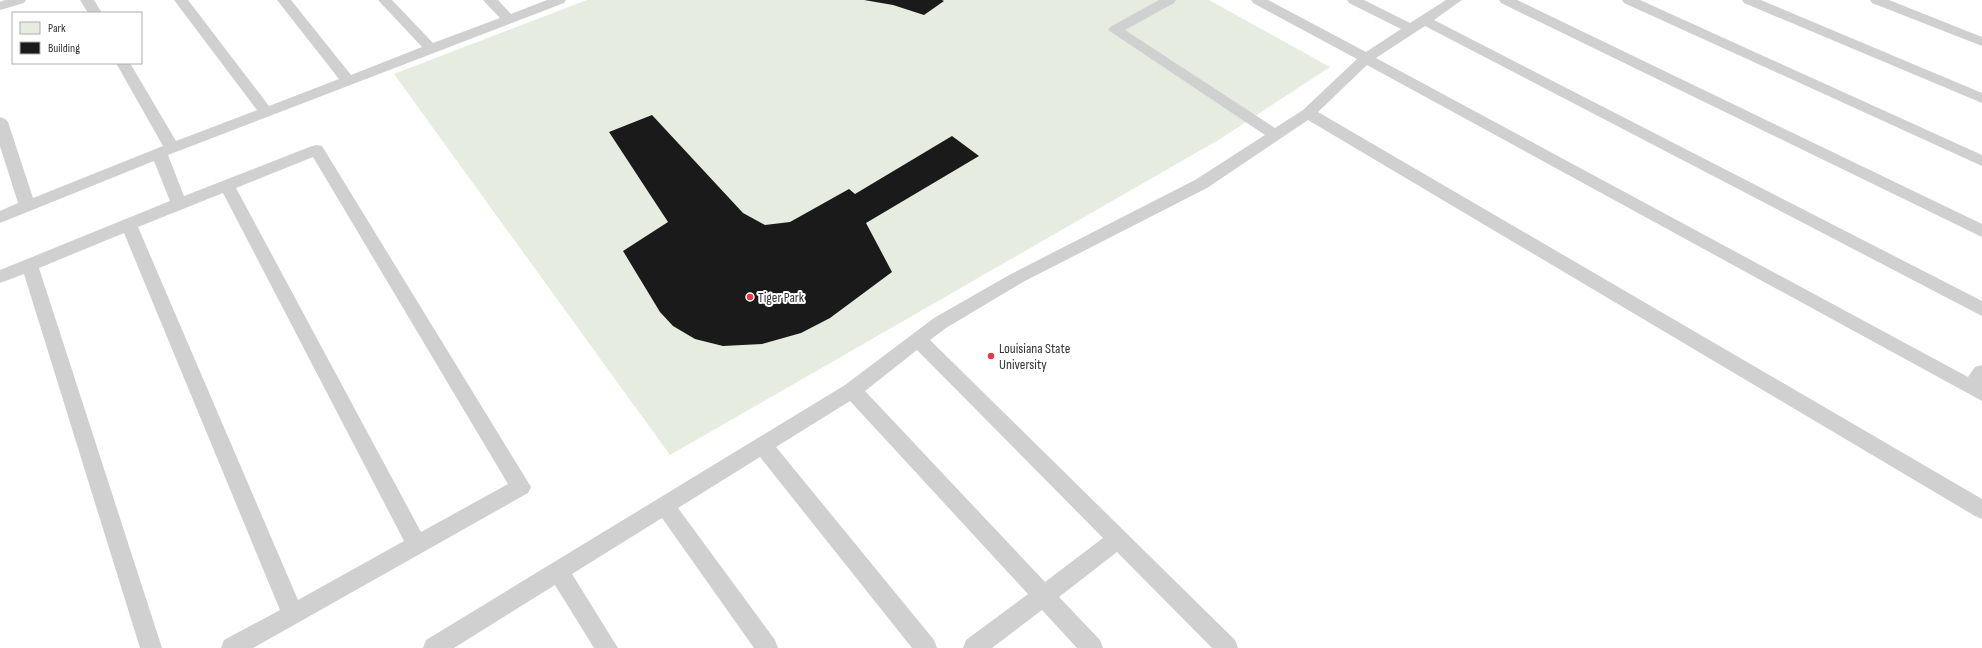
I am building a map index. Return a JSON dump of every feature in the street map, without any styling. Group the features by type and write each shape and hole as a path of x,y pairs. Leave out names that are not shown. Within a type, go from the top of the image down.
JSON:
{"lane":[{"path":"0,6 19,0"},
{"path":"87,0 94,12"},
{"path":"181,0 266,112"},
{"path":"284,0 348,81"},
{"path":"385,0 431,49"},
{"path":"490,0 509,19"},
{"path":"0,217 266,112 559,0"},
{"path":"1169,0 1115,30 1276,135"},
{"path":"1258,0 1977,390 1982,372"},
{"path":"1354,0 1417,25 1982,309"},
{"path":"1506,0 1982,231"},
{"path":"1629,0 1982,160"},
{"path":"1749,0 1982,98"},
{"path":"1877,0 1982,42"},
{"path":"445,645 558,572 852,390 940,323 1017,278 1201,184 1308,113 1366,58 1451,1"},
{"path":"124,64 166,151 179,204"},
{"path":"1308,113 1982,510"},
{"path":"0,122 28,205"},
{"path":"0,277 317,150 521,487 232,648"},
{"path":"227,186 417,545"},
{"path":"129,225 294,614"},
{"path":"30,265 152,648"},
{"path":"918,340 1227,648"},
{"path":"852,390 1092,648"},
{"path":"763,446 926,648"},
{"path":"665,506 767,648"},
{"path":"974,648 1117,540"},
{"path":"558,572 607,648"}],"green space":[{"name":"Tiger Park","path":"587,0 1209,0 1330,67 1220,139 670,455 394,74"}],"building":[{"path":"864,0 944,1 924,15 893,5"},
{"path":"652,115 743,213 765,225 790,222 849,189 855,194 952,136 979,156 866,223 892,272 830,318 801,333 762,344 723,346 695,339 673,326 660,312 623,251 668,222 609,132"}],"place":[{"name":"Tiger Park","path":"750,297"},
{"name":"Louisiana State University","path":"991,356"}]}
